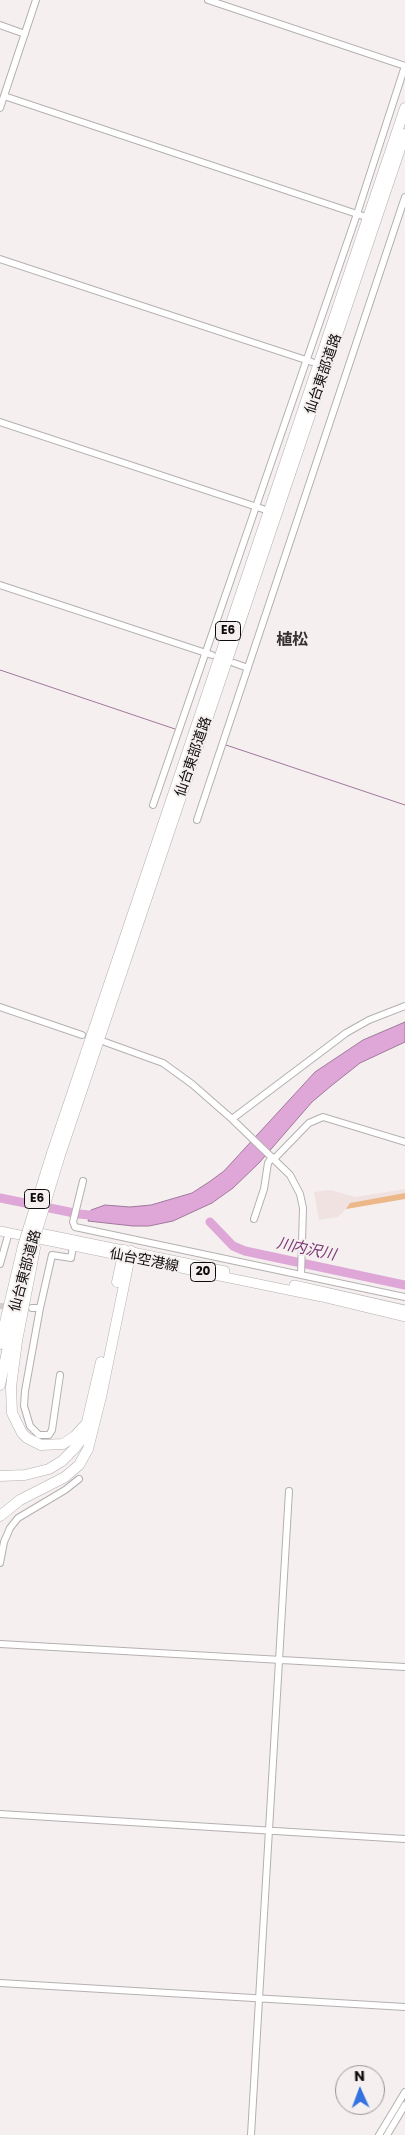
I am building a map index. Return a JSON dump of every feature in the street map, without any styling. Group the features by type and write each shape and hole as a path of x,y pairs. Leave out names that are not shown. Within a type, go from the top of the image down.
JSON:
{"highway":[{"name":"仙台東部道路","path":"0,1385 30,1247 56,1154 405,108"},
{"name":"仙台東部道路","path":"0,1344 42,1210 56,1154 405,134"},
{"path":"30,1247 11,1387 12,1413 18,1427 26,1438 48,1446 63,1444 69,1441 87,1422"},
{"path":"0,1476 33,1474 56,1465 69,1455 80,1442 87,1422 126,1254"},
{"path":"0,1516 12,1505 58,1482 72,1472 88,1449 101,1397 126,1254"},
{"path":"0,1481 31,1479 56,1471 75,1456 92,1435"}],"main road":[{"name":"仙台空港線","path":"0,1225 405,1317"},
{"name":"仙台空港線","path":"4,1231 73,1247 126,1254 332,1292 405,1310"}],"street":[{"path":"0,108 36,0"},
{"path":"153,805 209,654 360,215 405,66 208,0"},
{"path":"0,25 25,34"},
{"path":"4,96 360,215"},
{"path":"197,820 405,198"},
{"path":"0,259 309,361"},
{"path":"0,422 260,508"},
{"path":"0,585 209,654"},
{"path":"234,663 248,668"},
{"path":"232,1119 346,1033 369,1020 405,1006"},
{"path":"0,1007 82,1035"},
{"path":"106,1042 163,1063 192,1084 232,1119 290,1176 300,1194 302,1208 301,1273"},
{"path":"254,1219 264,1189 268,1163 308,1123 323,1117 405,1142"},
{"path":"82,1181 78,1205 72,1222 75,1227 301,1273 405,1297"},
{"path":"0,1264 4,1231"},
{"path":"60,1375 52,1430 49,1435 39,1435 30,1426 24,1406 25,1390 52,1255 71,1258 73,1247"},
{"path":"32,1308 40,1308"},
{"path":"0,1563 4,1542 10,1528 18,1518 65,1490 79,1479"},
{"path":"251,2135 289,1491"},
{"path":"0,1644 405,1667"},
{"path":"0,1814 405,1839"},
{"path":"0,1983 405,2006"},
{"path":"379,2135 405,2092"},
{"path":"387,2135 405,2104"}],"shaded area":[{"path":"405,1022 405,1042 360,1063 331,1086 312,1102 259,1163 233,1188 212,1203 173,1221 149,1226 88,1221 91,1210 105,1205 130,1207 151,1205 192,1193 224,1171 315,1072 363,1040"},
{"path":"405,1189 405,1199 346,1209 338,1217 319,1220 314,1192 331,1190 355,1197"},
{"path":"405,1193 405,1199 346,1209 350,1203"}],"waterway":[{"path":"0,670 175,729"},
{"path":"226,745 405,805"},
{"name":"川内沢川","path":"0,1198 79,1214 100,1216"},
{"name":"川内沢川","path":"210,1222 233,1246 245,1251 405,1285"}],"tunnel":[{"path":"0,1306 26,1307"}],"district":[{"name":"植松","path":"292,641"}]}
